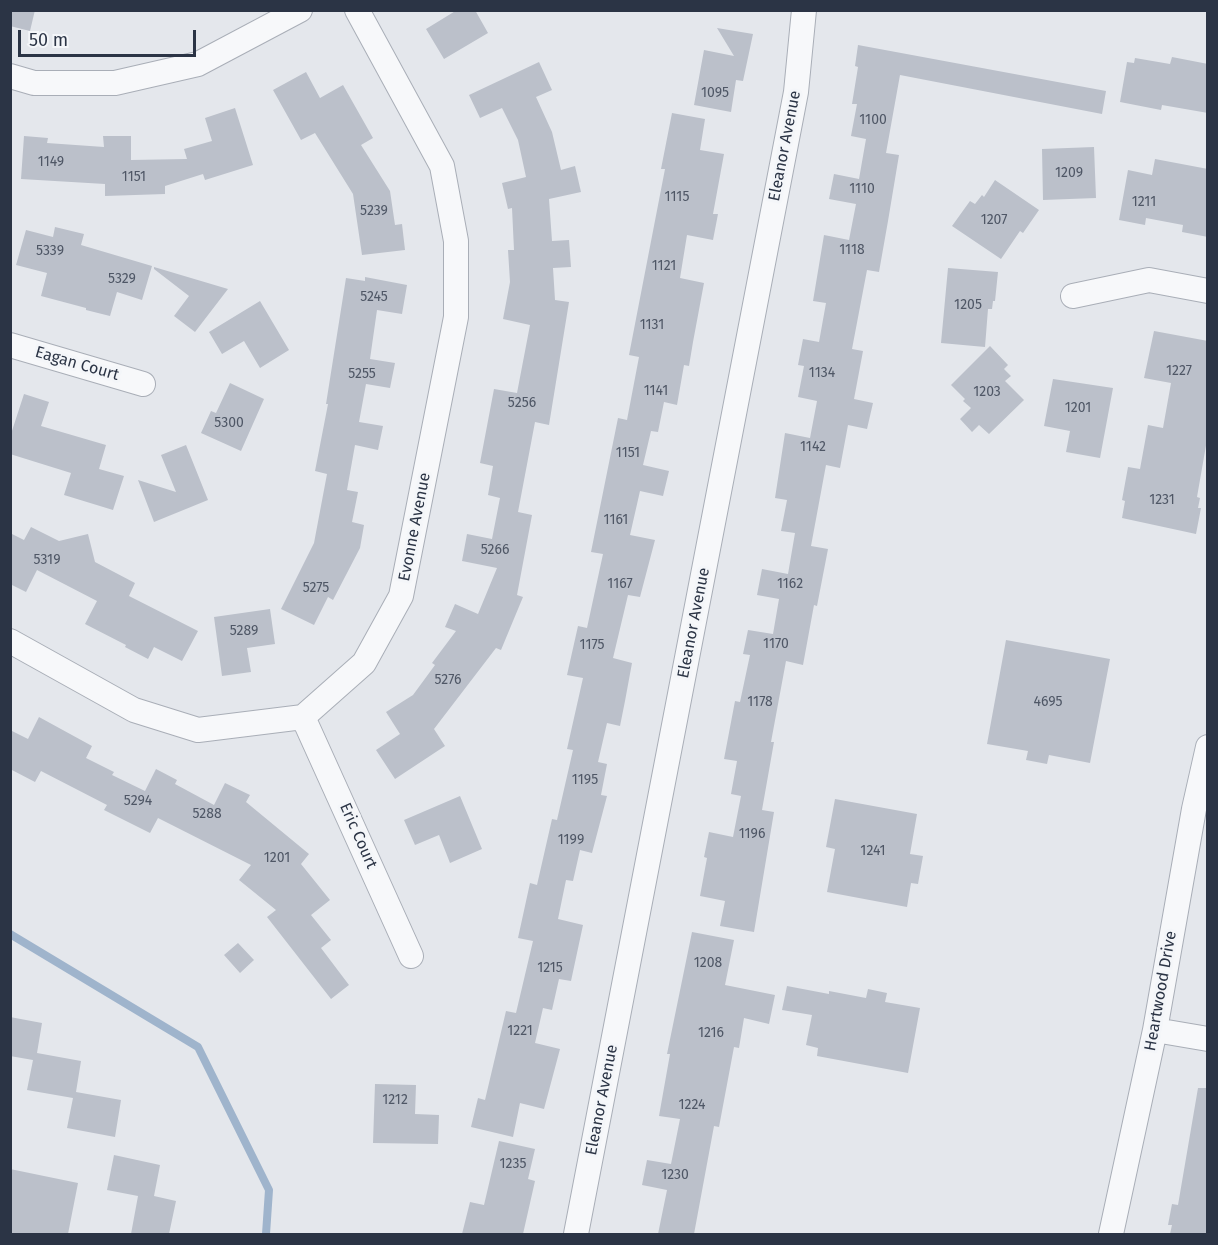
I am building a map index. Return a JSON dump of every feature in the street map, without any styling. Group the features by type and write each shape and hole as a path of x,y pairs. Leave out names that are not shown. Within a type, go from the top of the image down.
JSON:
{"street":[{"path":"10,76 34,82 115,83 125,81 198,64 300,10"},
{"name":"Evonne Avenue","path":"303,717 364,663 402,596 456,317 456,241 442,166 357,10"},
{"name":"Eleanor Avenue","path":"576,1234 796,92 804,10"},
{"path":"1073,297 1149,280 1208,291"},
{"name":"Eagan Court","path":"10,345 143,384"},
{"path":"10,640 134,710 198,730 303,717"},
{"name":"Eric Court","path":"303,717 411,956"},
{"name":"Heartwood Drive","path":"1112,1234 1155,1030 1194,809 1208,747"},
{"path":"1155,1030 1208,1039"}],"building":[{"path":"10,10 35,10 30,31 10,26"},
{"path":"457,10 475,10 488,33 444,59 426,29"},
{"path":"717,28 753,34 743,81 736,80 731,112 694,105 704,50 734,56"},
{"path":"858,45 1106,91 1102,114 900,75 886,153 899,155 888,221 879,272 867,270 852,349 863,351 854,399 873,403 867,429 848,425 840,468 826,465 811,546 828,549 817,606 814,605 803,665 786,661 771,742 774,742 762,810 774,812 754,932 720,926 725,901 700,896 707,858 704,857 709,832 733,837 741,796 731,794 737,761 724,759 735,701 740,702 750,655 743,654 748,630 773,634 779,599 757,595 762,569 788,574 795,533 781,531 787,500 775,498 785,433 810,438 817,401 798,397 804,366 798,365 803,339 819,342 826,303 813,301 824,235 849,240 856,204 829,199 834,174 859,179 866,139 851,136 857,104 852,104 858,67 855,66"},
{"path":"1172,57 1208,64 1208,113 1162,105 1161,110 1120,102 1127,62 1134,63 1135,58 1170,64"},
{"path":"539,62 552,90 536,97 552,132 561,170 575,166 581,192 549,199 552,241 569,240 571,267 553,268 555,300 569,302 549,425 535,422 518,512 532,515 517,595 523,597 501,650 496,648 434,729 445,746 395,779 376,750 400,734 386,712 413,695 435,665 432,663 456,631 445,627 455,604 478,614 497,568 462,561 467,534 492,539 500,498 488,495 493,466 480,463 494,389 517,393 530,325 503,319 510,282 508,250 514,250 512,208 508,209 502,183 526,177 518,140 502,108 480,118 469,95"},
{"path":"306,72 320,98 343,85 373,138 361,145 390,191 395,225 402,224 405,250 362,255 353,194 315,133 301,140 273,90"},
{"path":"235,108 253,165 205,180 203,174 165,186 165,194 105,196 105,184 21,179 24,136 48,138 47,143 104,147 103,136 131,136 131,160 187,159 184,149 212,141 205,118"},
{"path":"672,113 705,119 700,150 724,154 713,214 718,214 713,240 687,235 680,278 704,283 689,366 684,365 677,405 664,402 658,432 651,431 643,465 669,471 663,496 640,491 630,535 655,540 640,597 628,595 613,658 632,663 625,701 620,726 607,723 598,762 607,764 601,795 607,796 592,853 580,850 573,881 566,880 558,919 583,925 571,981 559,979 552,1010 543,1008 535,1043 560,1049 544,1109 520,1103 513,1137 471,1127 478,1098 485,1100 506,1011 516,1013 533,941 518,938 530,883 537,885 552,819 557,820 573,750 567,749 583,678 567,675 578,626 587,628 603,554 591,552 618,418 627,420 639,357 629,355 665,169 661,169"},
{"path":"1094,147 1096,198 1043,200 1042,149"},
{"path":"1155,159 1208,169 1208,237 1182,232 1183,225 1146,218 1145,225 1119,220 1128,170 1152,175"},
{"path":"995,180 1039,210 1023,233 1020,231 1001,259 952,226 970,201 975,204 982,195 984,197"},
{"path":"55,227 84,234 81,245 152,266 142,300 117,292 110,316 41,296 47,273 16,265 26,230 53,237"},
{"path":"154,267 228,289 195,332 174,316 189,296"},
{"path":"948,268 998,272 995,301 993,301 992,309 988,309 985,347 941,343"},
{"path":"365,277 407,285 402,314 377,310 370,359 395,363 390,388 366,384 359,422 383,426 378,450 355,445 347,490 358,492 352,522 364,525 360,548 333,600 328,597 314,625 281,609 314,543 327,474 315,471 328,404 326,404 346,278 365,281"},
{"path":"260,301 289,350 260,368 244,341 222,354 209,332"},
{"path":"1154,331 1208,341 1208,434 1197,497 1200,498 1198,508 1201,508 1196,534 1122,518 1125,501 1122,500 1128,467 1140,469 1148,425 1163,428 1171,383 1144,378"},
{"path":"990,346 1008,365 1004,369 1011,376 1005,381 1024,400 989,434 979,425 972,432 960,419 971,408 951,385"},
{"path":"1053,379 1113,388 1100,458 1066,452 1070,431 1044,426"},
{"path":"230,383 264,399 241,451 201,433 211,411 216,413"},
{"path":"24,394 49,402 41,426 106,445 99,469 124,476 113,510 64,495 71,473 10,454 10,437"},
{"path":"186,445 208,500 154,522 138,480 176,492 161,455"},
{"path":"31,527 59,541 88,534 95,562 135,583 129,596 198,631 182,661 154,647 148,659 85,624 97,601 37,570 26,592 10,584 10,533 24,540"},
{"path":"270,609 275,644 247,648 251,672 222,676 214,617"},
{"path":"1006,640 1110,659 1090,763 1049,755 1047,764 1026,760 1028,751 987,744"},
{"path":"39,717 92,746 86,758 114,772 112,775 145,791 156,769 177,780 175,784 214,805 225,783 250,795 246,802 309,854 301,864 330,900 311,915 331,940 321,948 349,985 331,999 267,917 276,910 239,880 251,865 158,818 150,833 104,810 107,805 41,771 35,782 10,769 10,730 28,739"},
{"path":"460,796 482,849 450,863 439,835 415,845 404,820"},
{"path":"835,799 917,814 910,854 923,856 918,884 911,883 907,907 827,892 835,849 826,847"},
{"path":"692,932 734,940 725,985 775,995 769,1024 744,1018 739,1048 734,1047 719,1127 714,1126 694,1234 658,1234 667,1190 642,1185 647,1160 671,1164 680,1119 659,1116 670,1054 667,1054"},
{"path":"238,943 254,960 240,973 224,955"},
{"path":"787,986 866,998 868,989 887,993 885,1002 920,1008 908,1073 817,1056 818,1048 806,1045 812,1015 782,1010"},
{"path":"10,1017 42,1023 37,1053 81,1061 76,1092 121,1100 115,1137 67,1128 73,1098 27,1090 33,1060 10,1056"},
{"path":"375,1084 416,1085 415,1114 439,1115 438,1144 373,1143"},
{"path":"1198,1088 1208,1088 1208,1234 1170,1234 1172,1225 1168,1225 1172,1204 1178,1205"},
{"path":"499,1141 535,1149 528,1179 535,1181 523,1234 462,1234 470,1202 484,1205"},
{"path":"114,1155 160,1165 154,1196 176,1201 169,1234 131,1234 138,1196 107,1190"},
{"path":"10,1169 78,1183 68,1234 10,1234"}],"waterway":[{"path":"10,934 198,1047 269,1190 266,1234"}]}
